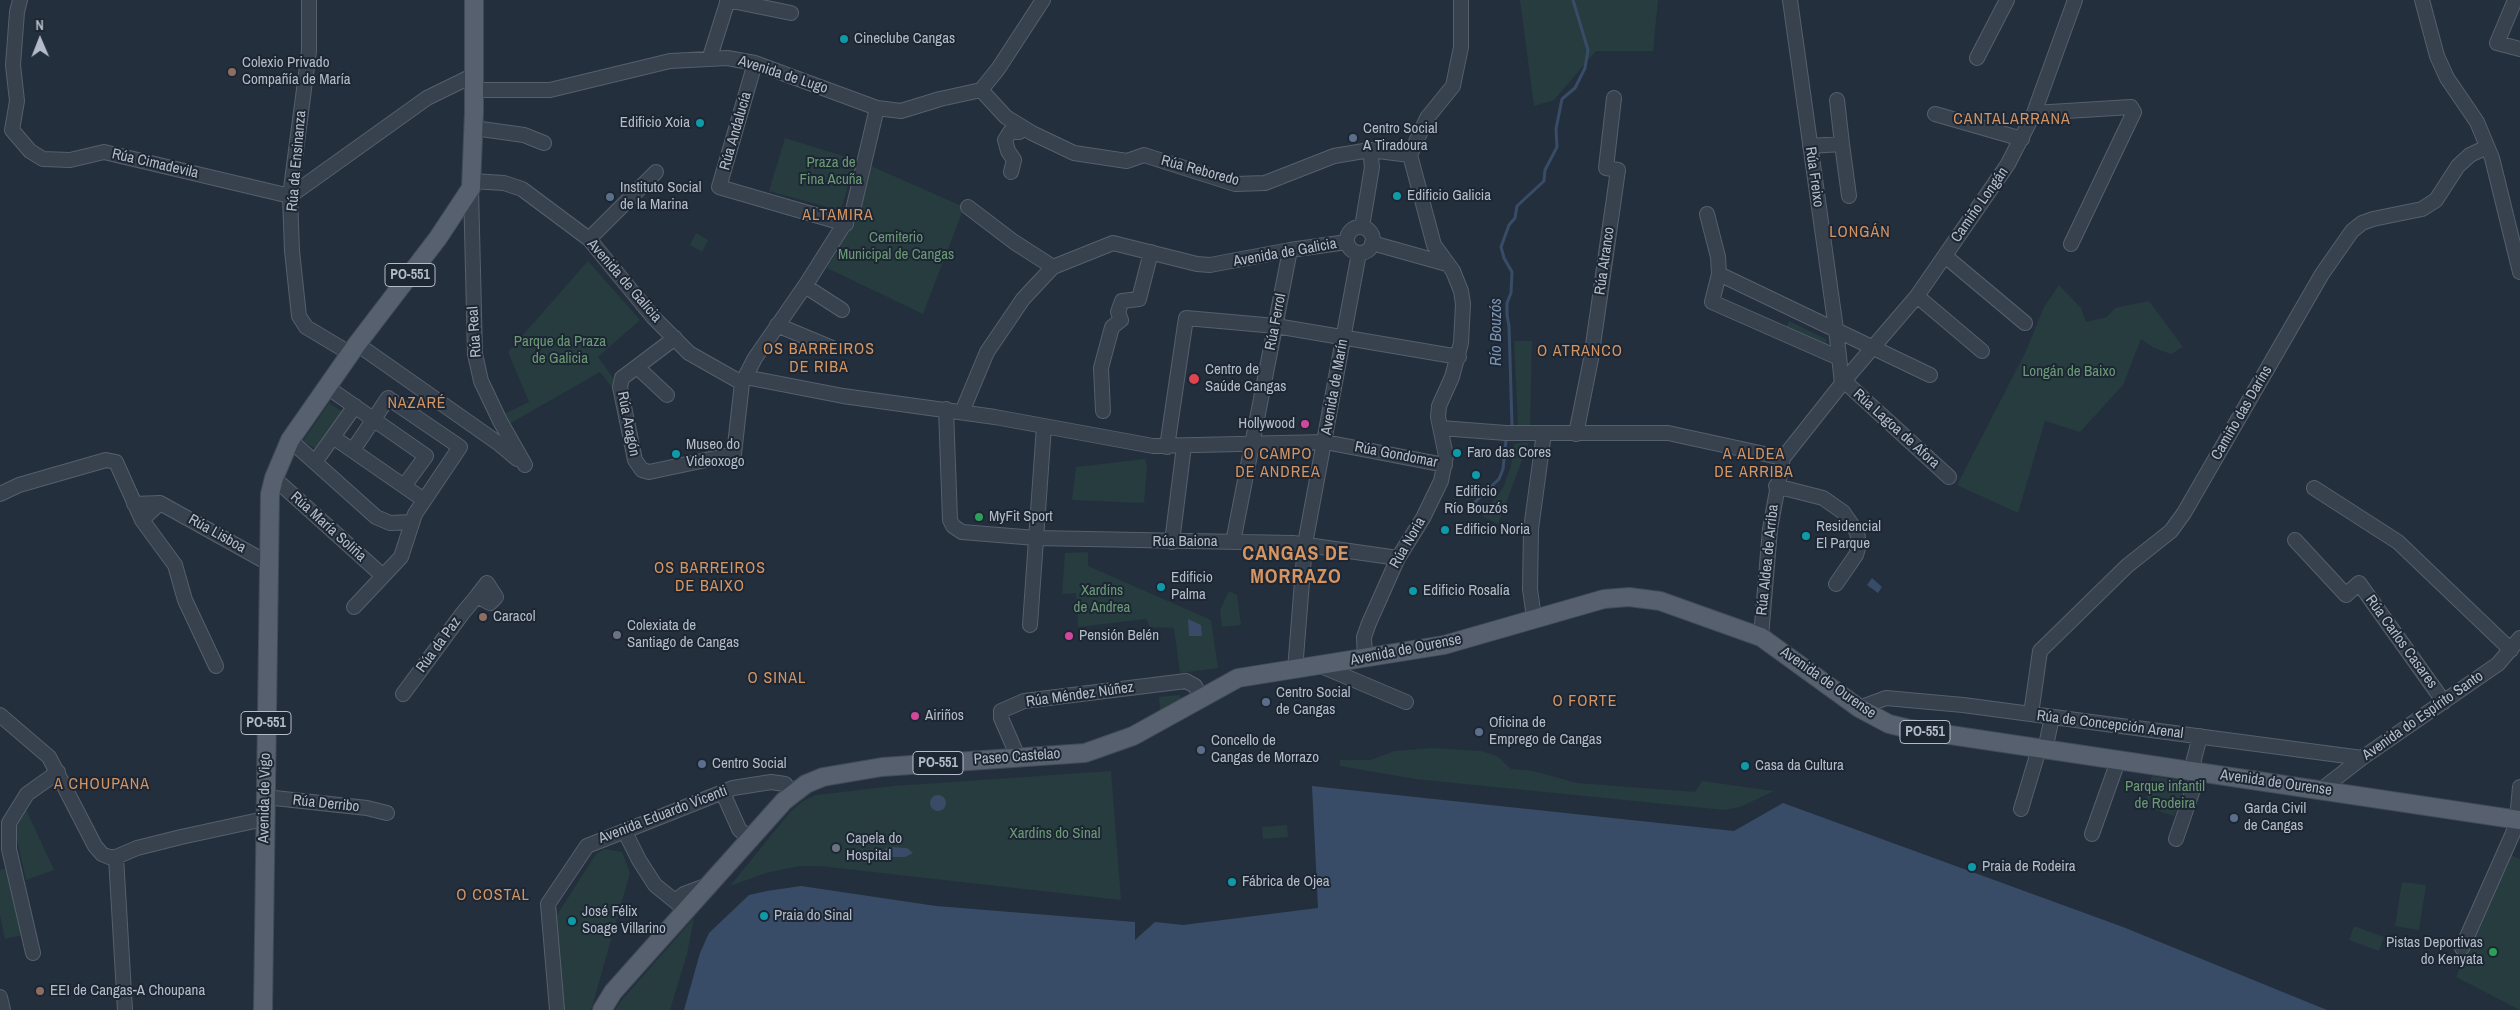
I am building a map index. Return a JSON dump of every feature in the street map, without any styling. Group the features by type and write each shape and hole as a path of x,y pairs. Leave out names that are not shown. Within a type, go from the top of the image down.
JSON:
{"main road":[{"path":"472,184 474,0"},
{"name":"PO-551","path":"290,440 354,349 438,238 472,184"},
{"name":"Avenida de Vigo","path":"263,1010 264,819 270,494 274,478 290,440"},
{"name":"Avenida de Ourense","path":"1295,670 1444,645 1604,599 1629,597 1660,601 1761,637 1859,708 1889,724 2042,750 2322,789 2518,820"},
{"name":"Paseo Castelao","path":"680,906 709,885 792,793 823,777 842,772 882,767 1085,753 1118,743 1238,678 1295,670"},
{"name":"PO-551","path":"602,1010 613,992 680,906"}],"street":[{"name":"Rúa Cimadevila","path":"20,0 17,12 13,65 17,101 6,131 30,151 44,159 70,160 104,152 290,196"},
{"name":"Rúa da Ensinanza","path":"308,0 309,51 290,196 292,251 298,316 306,327 354,349 498,442 525,465"},
{"path":"710,57 727,0 790,13"},
{"path":"982,90 1043,0"},
{"path":"1447,264 1434,245 1410,155 1427,118 1452,86 1461,47 1461,0"},
{"name":"Rúa Freixo","path":"1790,0 1843,383"},
{"path":"1977,58 2007,0"},
{"path":"2067,0 2068,16"},
{"name":"Camiño Longán","path":"1843,383 1916,296 2008,164 2034,113 2068,16 2076,0"},
{"path":"2422,0 2436,56 2447,78 2477,122 2487,147 2496,172 2520,272"},
{"path":"2515,0 2497,43 2520,49"},
{"name":"Avenida de Lugo","path":"474,83 550,90 670,61 710,57 755,63 877,108 901,110 982,90"},
{"name":"Rúa Andalucía","path":"755,63 719,187 846,224"},
{"path":"290,196 427,98 474,83"},
{"name":"Rúa Reboredo","path":"982,90 1006,117 1023,128 1074,153 1127,161 1144,155 1235,184 1265,183 1334,156 1370,150 1410,155"},
{"name":"Rúa Atranco","path":"1576,434 1591,359 1618,170 1606,168 1614,98"},
{"path":"1837,100 1849,196"},
{"path":"2034,113 2131,107 2134,112 2071,244"},
{"path":"744,380 778,325 846,224 853,210 877,108"},
{"path":"1935,114 2022,139"},
{"path":"474,128 524,135 544,143"},
{"path":"1011,172 1014,160 1008,152 1006,140 1010,132 1019,132 1023,128"},
{"path":"1810,146 1842,144"},
{"name":"Camiño das Daríns","path":"2031,714 2040,651 2127,566 2171,531 2184,513 2322,274 2352,231 2362,223 2373,219 2422,209 2436,200 2458,166 2470,155 2487,147"},
{"path":"1362,227 1372,166 1370,150"},
{"path":"588,239 656,172"},
{"name":"Avenida de Galicia","path":"472,184 504,183 522,189 588,239 653,317 689,353 744,380 962,412"},
{"name":"Rúa Real","path":"472,184 475,354 481,381 500,422 525,465"},
{"path":"962,412 977,372 992,346 1023,299 1053,268 1014,242 968,207"},
{"path":"1707,214 1718,256 1719,274 1712,302 1839,358"},
{"path":"1362,227 1370,232 1372,243 1365,251 1352,250 1347,242 1349,233 1353,229 1362,227"},
{"name":"Avenida de Galicia","path":"1053,268 1113,242 1197,264 1222,264 1290,250 1347,242"},
{"path":"1372,243 1447,264"},
{"name":"Rúa Ferrol","path":"1233,542 1290,250"},
{"path":"1103,411 1101,368 1112,327 1121,320 1118,312 1122,301 1139,299 1151,252"},
{"name":"Avenida de Marín","path":"1295,670 1305,544 1359,252"},
{"path":"1945,256 2025,323"},
{"name":"Rúa Noria","path":"1365,658 1364,637 1369,623 1398,558 1423,518 1445,465 1438,417 1439,406 1459,357 1463,304 1457,280 1447,264"},
{"path":"1719,274 1930,374"},
{"path":"805,286 842,310"},
{"path":"1916,296 1982,351"},
{"path":"1168,447 1186,318 1276,326 1459,357"},
{"path":"778,325 832,348"},
{"name":"Rúa Aragón","path":"675,338 622,378 620,394 635,460 642,470 649,472 734,454 744,380"},
{"path":"637,367 667,395"},
{"name":"Rúa Aldea de Arriba","path":"1761,637 1770,529 1782,458 1843,383"},
{"name":"Rúa Lagoa de Afora","path":"1843,383 1949,477"},
{"path":"327,387 445,469"},
{"path":"353,450 388,398 460,448 424,500 412,522 404,551 354,607"},
{"path":"315,462 355,406"},
{"name":"Rúa Baiona","path":"946,409 950,520 959,531 1036,538 1305,544 1398,558"},
{"name":"Rúa Gondomar","path":"962,412 1128,442 1168,447 1252,442 1325,442 1445,465"},
{"path":"1030,625 1044,426"},
{"path":"1441,428 1506,433 1668,433 1782,458"},
{"path":"1534,618 1530,589 1531,529 1544,433"},
{"path":"333,437 424,500"},
{"path":"290,440 376,517 390,523 412,522"},
{"path":"1172,542 1184,446"},
{"path":"404,486 426,456"},
{"path":"0,494 19,485 106,460 116,462 142,520 175,565 185,600 216,666"},
{"name":"Rúa María Soliña","path":"274,478 383,576"},
{"path":"1776,486 1808,493 1834,505 1843,512 1857,532 1859,545 1856,555 1836,584"},
{"path":"2314,488 2398,542 2511,650"},
{"path":"134,504 163,504"},
{"path":"142,520 163,504"},
{"name":"Rúa Lisboa","path":"163,504 268,563"},
{"name":"Rúa Carlos Casares","path":"2294,540 2346,595 2359,583 2444,702"},
{"name":"Rúa da Paz","path":"402,694 477,596"},
{"name":"Avenida do Espírito Santo","path":"2322,789 2362,758 2498,664 2520,638"},
{"path":"1321,666 1406,702"},
{"name":"Rúa Méndez Núñez","path":"1018,757 1001,718 1001,711 1024,701 1186,681 1194,686 1201,697"},
{"name":"Rúa de Concepción Arenal","path":"1859,708 1886,698 2031,714 2362,758"},
{"path":"0,715 49,757 95,846 102,854 116,857 137,848 264,819"},
{"path":"2021,809 2052,717"},
{"path":"2176,839 2195,772 2200,736"},
{"path":"2092,834 2118,761"},
{"path":"0,848 5,847 9,823 27,794 58,772"},
{"name":"Avenida Eduardo Vicenti","path":"557,1010 548,904 587,846 610,835 625,832 733,788 771,782 785,784 792,793"},
{"path":"2462,948 2518,820 2520,787"},
{"path":"722,793 739,829 749,839"},
{"name":"Rúa Derribo","path":"265,798 367,808 387,813"},
{"path":"625,832 642,866 655,885 680,906"},
{"path":"8,835 33,953"},
{"path":"116,857 125,1010"},
{"path":"0,998 4,1010"}],"green space":[{"path":"1520,0 1658,0 1653,51 1596,51 1554,100 1534,106"},
{"name":"Praza de Fina Acuña","path":"785,138 856,160 842,206 838,210 769,191"},
{"name":"Cemiterio Municipal de Cangas","path":"871,166 964,207 923,314 827,268 858,212"},
{"path":"696,233 708,240 702,252 690,245"},
{"name":"Parque da Praza de Galicia","path":"588,261 640,320 598,357 615,381 611,386 600,372 509,424 504,414 529,402 508,352"},
{"name":"Longán de Baixo","path":"2059,285 2081,308 2086,322 2107,317 2115,308 2149,301 2183,347 2171,354 2154,348 2141,339 2123,385 2080,432 2045,421 2018,513 1957,485 2025,353 2044,307"},
{"path":"1789,321 1826,339 1828,346 1785,331"},
{"path":"1514,341 1532,341 1530,426 1518,425"},
{"path":"329,403 343,412 317,450 303,441"},
{"path":"1529,442 1498,524 1482,516 1503,488 1511,466 1514,444"},
{"path":"1145,459 1147,466 1144,503 1072,500 1076,467"},
{"name":"Xardíns de Andrea","path":"1088,552 1088,566 1211,620 1218,668 1180,673 1174,628 1150,627 1146,619 1078,627 1076,593 1062,594 1065,553"},
{"path":"1229,591 1237,595 1241,625 1222,627 1220,610"},
{"path":"1180,695 1181,700 1160,711 1159,697"},
{"path":"1431,748 1481,751 1497,756 1511,769 1533,771 1577,783 1695,792 1702,781 1774,791 1740,807 1724,810 1415,779 1340,766 1340,760 1370,760 1395,751"},
{"name":"Xardíns do Sinal","path":"1111,771 1121,900 820,866 799,866 766,873 730,886 791,811 803,801 816,795 894,786"},
{"name":"Parque infantil de Rodeira","path":"2152,776 2182,781 2185,789 2174,816 2144,806"},
{"path":"24,805 54,870 26,880 15,831"},
{"path":"1287,825 1288,837 1263,839 1262,827"},
{"path":"604,849 622,852 630,873 591,1010 561,1010 555,918 596,854"},
{"name":"Pistas Deportivas do Kenyata","path":"2508,854 2520,859 2520,1010 2456,977"},
{"path":"8,868 22,935 5,939 0,916 0,870"},
{"path":"2402,882 2426,885 2419,930 2395,926"},
{"path":"694,918 687,954 670,1010 615,1010 621,1001"},
{"path":"2354,926 2384,937 2379,951 2349,940"}],"water":[{"path":"1872,578 1882,587 1878,593 1867,585"},
{"path":"1188,619 1201,625 1202,636 1189,636"},
{"path":"1312,786 1734,831 1783,803 2123,927 2327,1010 684,1010 700,953 709,933 749,895 767,891 801,886 936,906 1135,922 1135,940 1155,922 1183,925 1318,908"},
{"path":"938,795 944,797 946,803 944,809 938,811 932,809 930,803 932,797"},
{"path":"889,847 907,848 913,853 905,857 888,857 884,852"}],"waterway":[{"name":"Río Bouzós","path":"1512,425 1507,315 1512,272 1504,258 1501,247 1509,225 1515,218 1517,206 1544,181 1545,170 1557,147 1556,129 1562,99 1575,88 1585,68 1588,50 1573,0"},
{"name":"Río Bouzós","path":"1472,505 1499,479 1503,469 1506,440"}],"place":[{"name":"Cineclube Cangas","path":"844,39"},
{"name":"Colexio Privado Compañía de María","path":"232,72"},
{"name":"Edificio Xoia","path":"700,123"},
{"name":"Centro Social A Tiradoura","path":"1353,138"},
{"name":"Edificio Galicia","path":"1397,196"},
{"name":"Instituto Social de la Marina","path":"610,197"},
{"name":"Centro de Saúde Cangas","path":"1194,379"},
{"name":"Hollywood","path":"1305,424"},
{"name":"Faro das Cores","path":"1457,453"},
{"name":"Museo do Videoxogo","path":"676,454"},
{"name":"Edificio Río Bouzós","path":"1476,475"},
{"name":"MyFit Sport","path":"979,517"},
{"name":"Edificio Noria","path":"1445,530"},
{"name":"Residencial El Parque","path":"1806,536"},
{"name":"Edificio Palma","path":"1161,587"},
{"name":"Edificio Rosalía","path":"1413,591"},
{"name":"Caracol","path":"483,617"},
{"name":"Colexiata de Santiago de Cangas","path":"617,635"},
{"name":"Pensión Belén","path":"1069,636"},
{"name":"Centro Social de Cangas","path":"1266,702"},
{"name":"Airiños","path":"915,716"},
{"name":"Oficina de Emprego de Cangas","path":"1479,732"},
{"name":"Concello de Cangas de Morrazo","path":"1201,750"},
{"name":"Centro Social","path":"702,764"},
{"name":"Casa da Cultura","path":"1745,766"},
{"name":"Garda Civil de Cangas","path":"2234,818"},
{"name":"Capela do Hospital","path":"836,848"},
{"name":"Praia de Rodeira","path":"1972,867"},
{"name":"Fábrica de Ojea","path":"1232,882"},
{"name":"Praia do Sinal","path":"764,916"},
{"name":"José Félix Soage Villarino","path":"572,921"},
{"name":"Pistas Deportivas do Kenyata","path":"2493,952"},
{"name":"EEI de Cangas-A Choupana","path":"40,991"}],"district":[{"name":"CANTALARRANA","path":"2012,120"},
{"name":"ALTAMIRA","path":"838,216"},
{"name":"LONGÁN","path":"1860,233"},
{"name":"O ATRANCO","path":"1580,352"},
{"name":"OS BARREIROS DE RIBA","path":"819,359"},
{"name":"NAZARÉ","path":"417,404"},
{"name":"O CAMPO DE ANDREA","path":"1278,464"},
{"name":"A ALDEA DE ARRIBA","path":"1754,464"},
{"name":"CANGAS DE MORRAZO","path":"1296,566"},
{"name":"OS BARREIROS DE BAIXO","path":"710,578"},
{"name":"O SINAL","path":"777,679"},
{"name":"O FORTE","path":"1585,702"},
{"name":"A CHOUPANA","path":"102,785"},
{"name":"O COSTAL","path":"493,896"}]}
